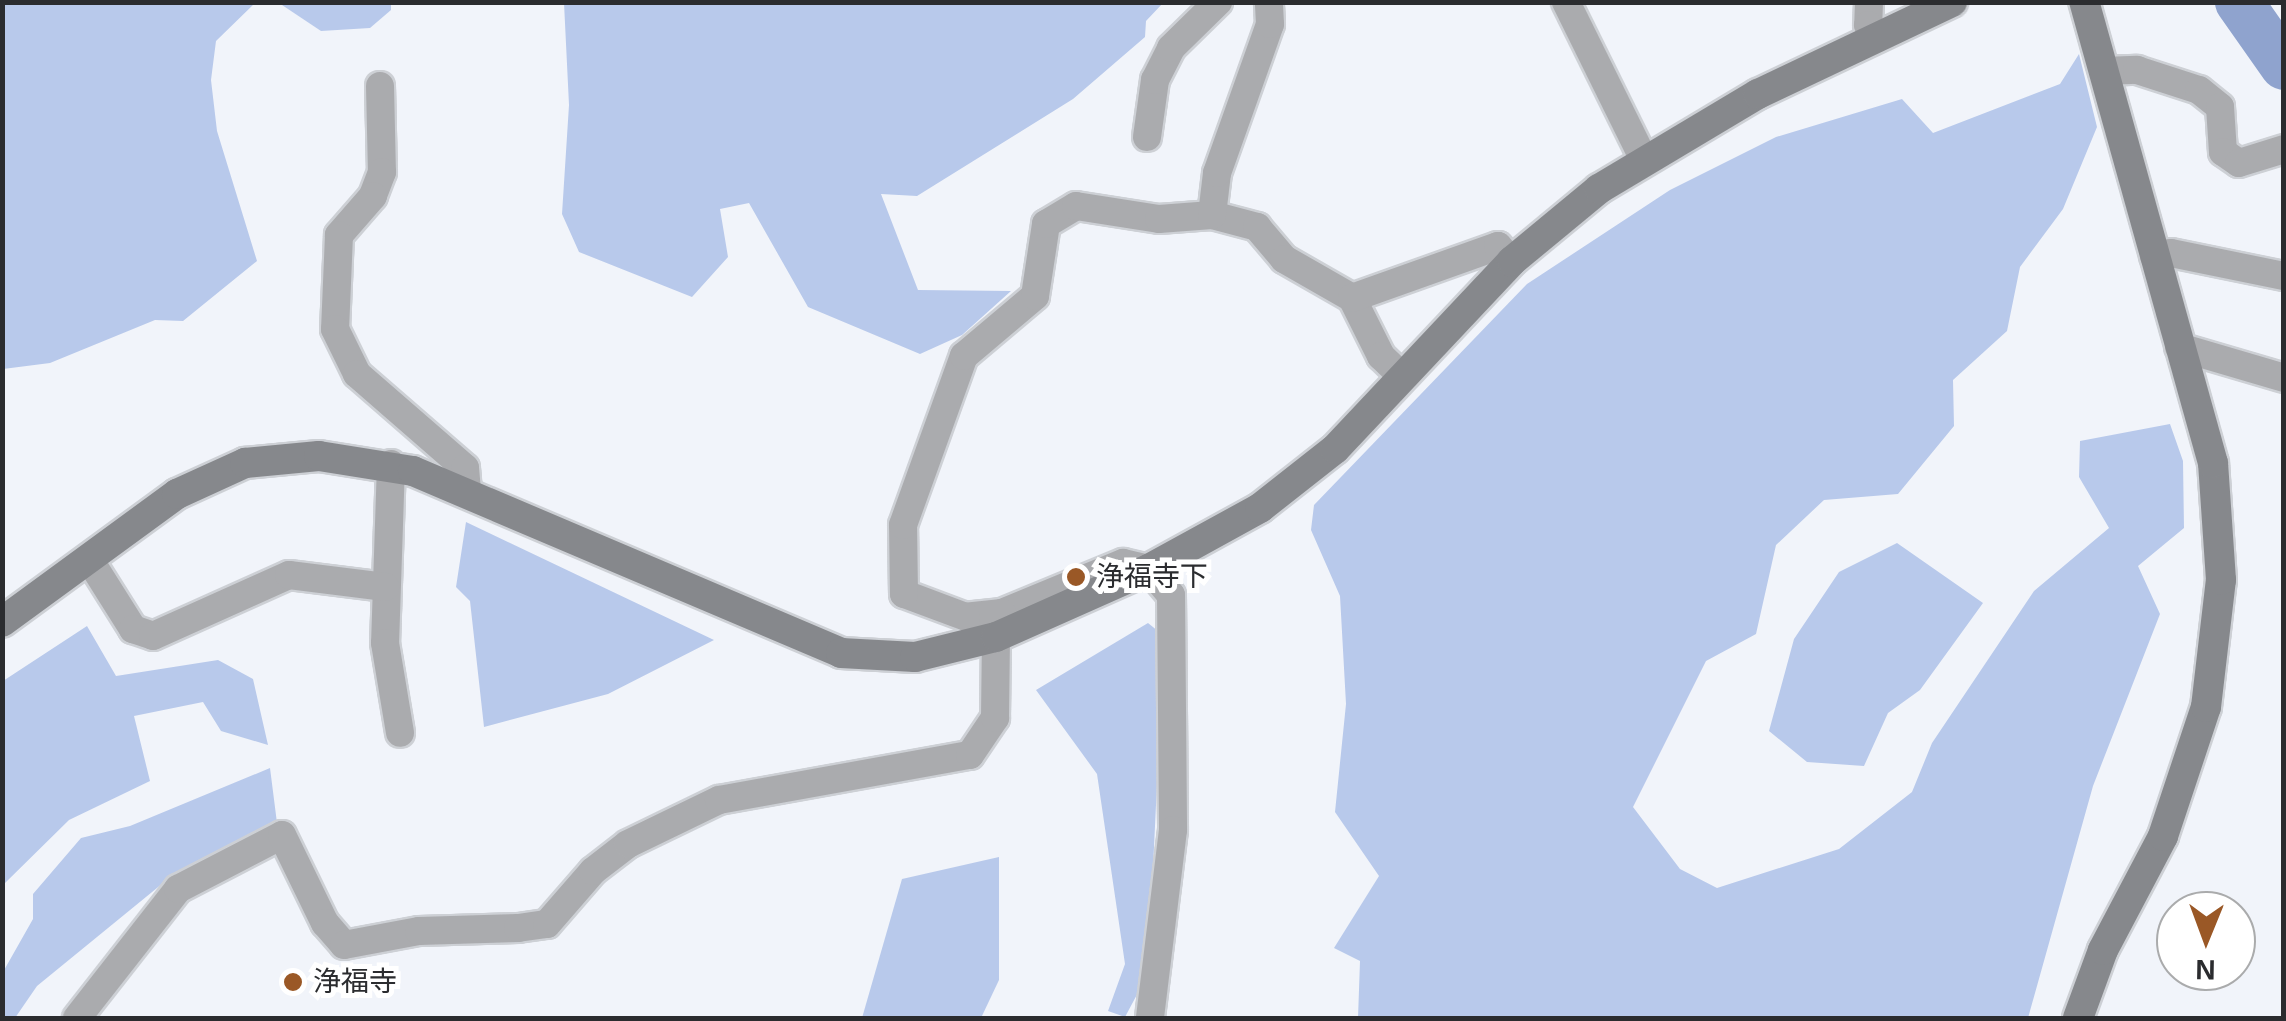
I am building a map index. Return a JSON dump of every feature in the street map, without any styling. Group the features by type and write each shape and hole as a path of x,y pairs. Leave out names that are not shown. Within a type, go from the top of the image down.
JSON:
{"street":[{"path":"1147,138 1155,80 1171,48 1218,2"},
{"path":"1212,215 1217,173 1270,24 1269,2"},
{"path":"1566,2 1644,160"},
{"path":"1870,2 1868,24 1876,38"},
{"path":"2,622 177,494 246,462 319,456 391,464 466,491 841,653 915,656 1149,570 1260,508 1335,448 1512,261 1644,160 1758,94 1952,2"},
{"path":"2078,1018 2103,950 2164,836 2206,706 2222,580 2213,462 2084,2"},
{"path":"2103,71 2137,70 2199,90 2220,107 2223,152 2239,164 2284,149"},
{"path":"380,86 382,172 373,196 340,235 334,329 357,374 465,468 466,491"},
{"path":"999,625 904,594 903,524 922,487 964,356 1035,296 1046,224 1076,206 1158,218 1212,215 1257,227 1284,259 1352,298 1381,356 1403,377"},
{"path":"1352,298 1498,246 1512,261"},
{"path":"2154,256 2171,253 2284,276"},
{"path":"2180,347 2284,378"},
{"path":"391,464 385,643 400,733"},
{"path":"89,559 132,629 152,636 289,575 385,587"},
{"path":"1149,570 1171,595 1175,628 1173,830 1150,1018"},
{"path":"77,1018 178,890 282,835 324,923 344,944 372,945 419,931 546,924 628,844 719,800 970,755 995,718 999,625"}],"shaded area":[{"path":"564,2 1163,3 1146,21 1145,37 1073,99 917,196 881,194 918,290 1011,291 962,335 920,354 808,307 749,203 720,209 728,257 692,297 579,252 562,214 569,105"},
{"path":"2,3 255,3 216,41 211,80 217,131 257,261 183,321 155,320 50,363 3,369"},
{"path":"279,3 391,3 391,10 370,28 321,31"},
{"path":"2079,54 2097,127 2063,209 2020,267 2007,331 1953,380 1954,426 1898,494 1824,500 1776,545 1756,634 1706,661 1633,807 1680,869 1717,888 1839,849 1912,792 1932,743 2034,591 2109,528 2079,477 2080,441 2170,424 2183,461 2184,528 2138,566 2160,614 2093,786 2028,1018 1358,1018 1360,961 1334,948 1379,876 1335,812 1346,704 1340,596 1311,530 1314,505 1527,284 1670,190 1776,137 1902,99 1933,133 2060,84"},
{"path":"466,522 714,640 608,694 484,727 470,601 456,587"},
{"path":"1897,543 1983,603 1920,690 1888,713 1864,766 1807,762 1769,731 1794,639 1839,572"},
{"path":"1148,623 1164,636 1148,974 1125,1017 1108,1011 1125,964 1097,774 1036,690"},
{"path":"87,626 116,676 218,660 253,679 268,745 221,731 203,702 134,716 150,781 69,820 3,885 3,681"},
{"path":"270,768 277,823 168,879 37,986 15,1018 3,1018 3,972 33,919 33,894 81,838 130,826"},
{"path":"999,857 999,980 981,1018 862,1018 902,879"}],"waterway":[{"path":"2239,2 2284,66"}],"place":[{"name":"浄福寺下","path":"1076,577"},
{"name":"浄福寺","path":"293,982"}]}
